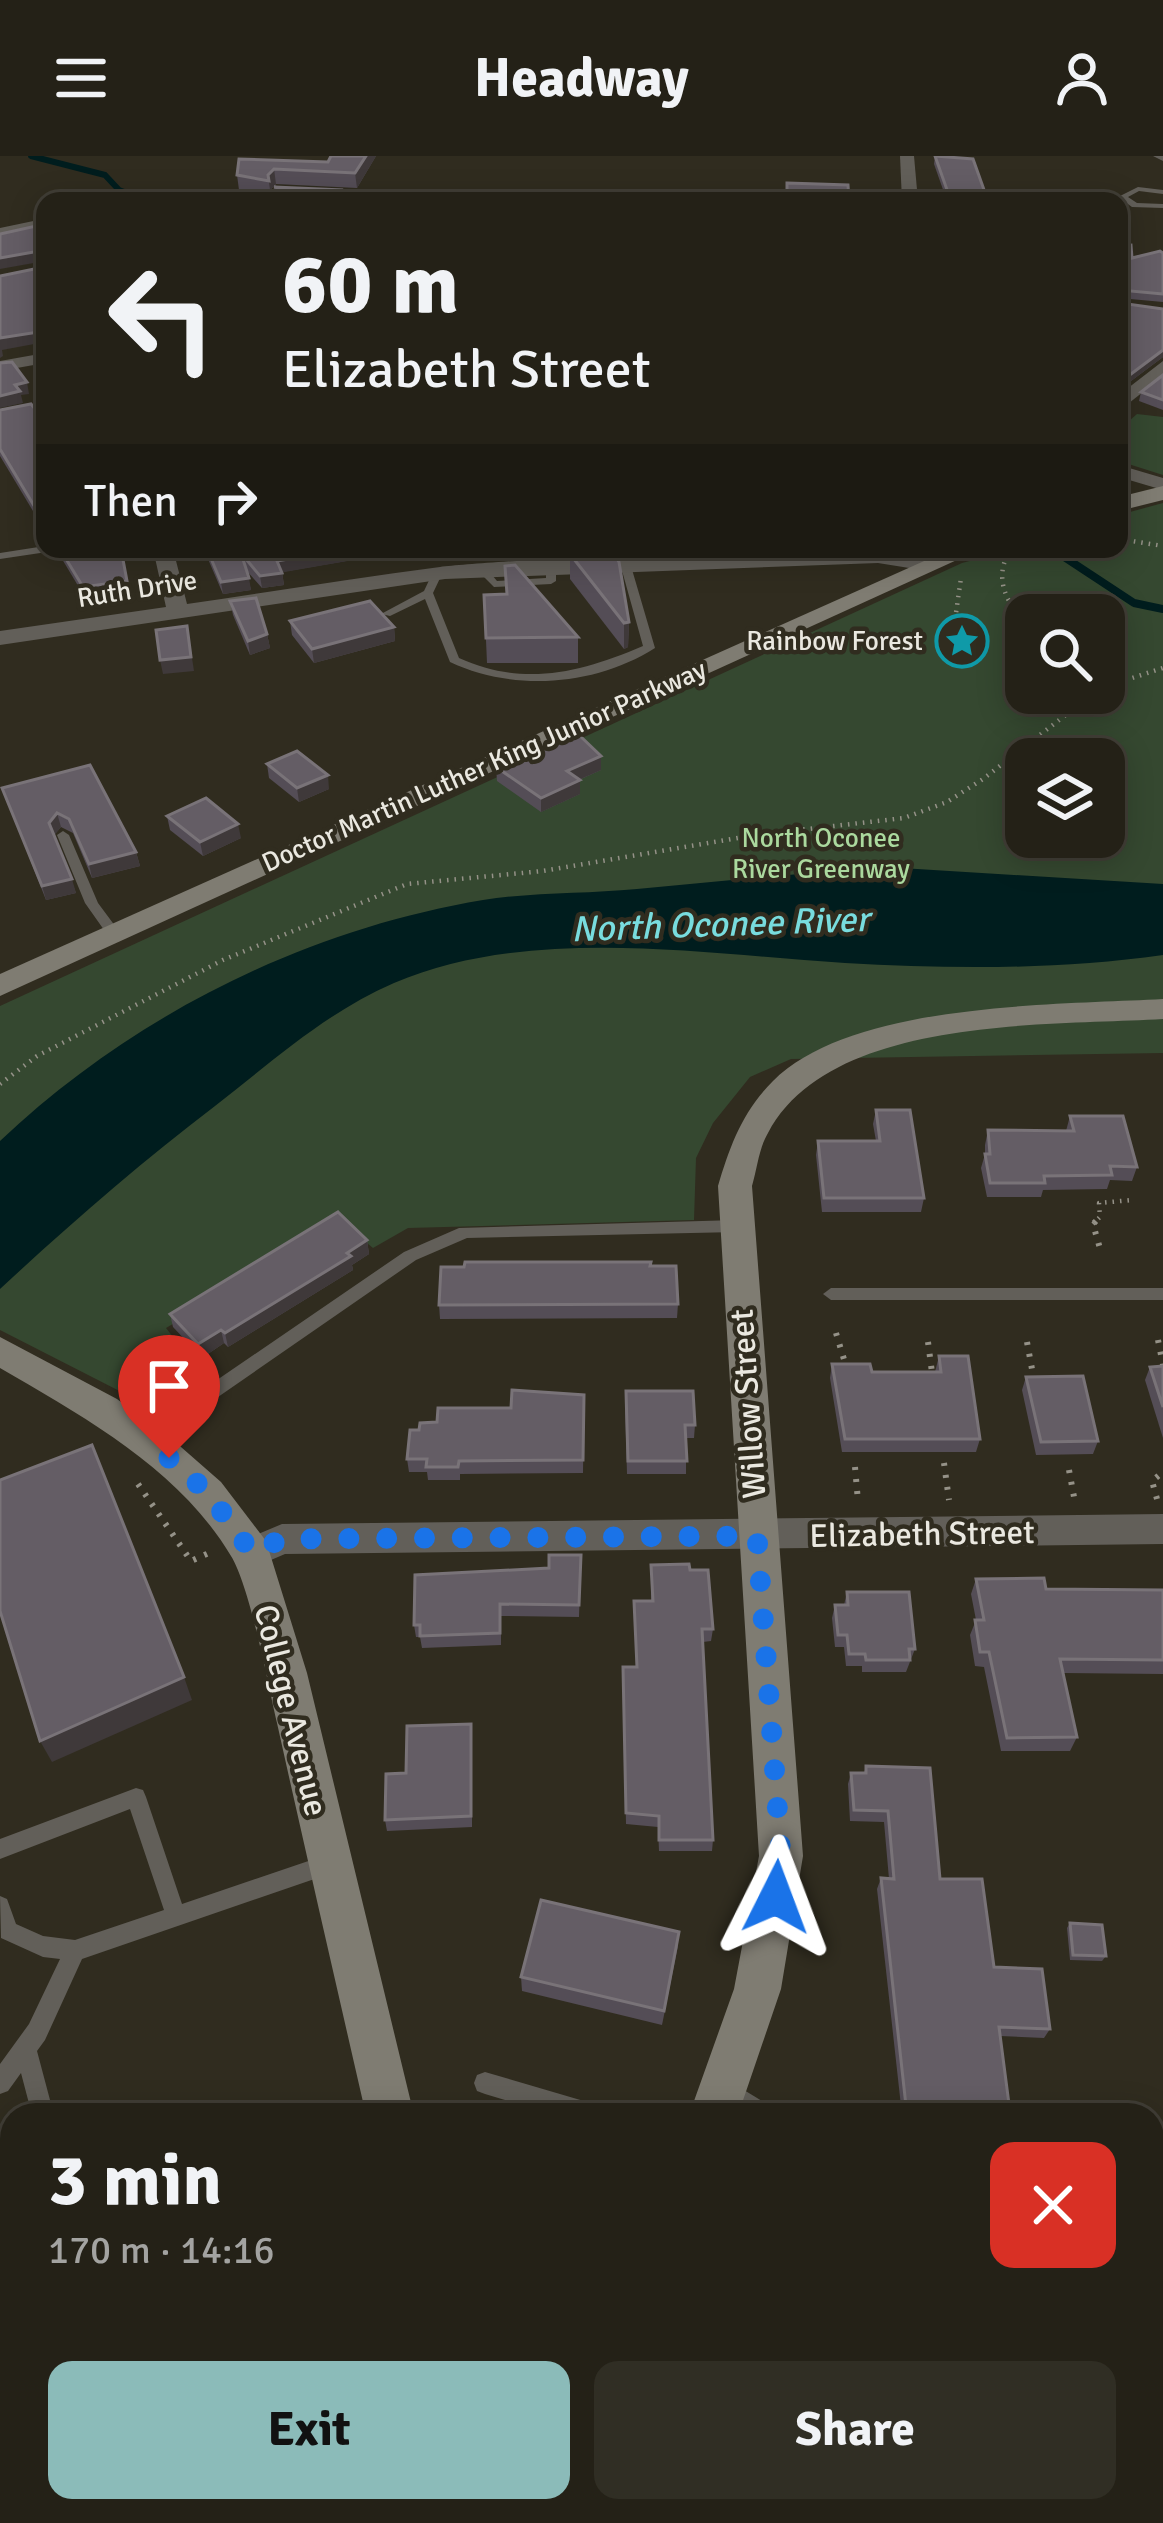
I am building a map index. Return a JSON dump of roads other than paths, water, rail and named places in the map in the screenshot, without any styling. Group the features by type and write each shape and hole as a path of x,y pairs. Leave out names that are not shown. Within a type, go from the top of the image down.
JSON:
{"street":[{"path":"907,156 909,192"},
{"path":"0,233 36,225"},
{"path":"0,366 36,361"},
{"path":"1128,397 1163,366"},
{"path":"1128,475 1163,489"},
{"path":"1128,501 1163,489"},
{"path":"165,558 178,611"},
{"name":"Ruth Drive","path":"0,638 178,611 610,558"},
{"name":"Ruth Drive","path":"884,558 928,565"},
{"name":"Doctor Martin Luther King Junior Parkway","path":"0,986 928,565 967,561"},
{"name":"Willow Street","path":"719,2102 741,2056 772,1938 781,1856 735,1186 755,1124 787,1088 817,1065 894,1033 1163,1009"},
{"name":"College Avenue","path":"15,1359 104,1410 136,1456 208,1493 252,1553 386,2103"},
{"name":"Elizabeth Street","path":"252,1553 282,1539 1163,1529"}],"lane":[{"path":"1128,194 1138,189 1163,192"},
{"path":"1128,200 1163,206"},
{"path":"0,415 36,408"},
{"path":"0,556 36,551"},
{"path":"386,614 432,583 450,653 467,668 513,678 604,669 649,648 623,558"},
{"path":"64,835 92,903 114,934"},
{"path":"136,1456 410,1256 465,1232 737,1226"},
{"path":"830,1294 1163,1294"},
{"path":"0,1849 136,1797 176,1916"},
{"path":"0,1906 8,1931 43,1946 75,1951 329,1864"},
{"path":"0,2083 26,2047 75,1951"},
{"path":"26,2047 40,2103"},
{"path":"484,2083 553,2103"}],"water":[{"name":"North Oconee River","path":"901,868 1163,884 1163,955 1044,966 965,967 617,948 502,954 447,965 369,995 300,1039 132,1172 0,1289 0,1141 106,1055 224,985 286,956 416,914 483,900"}],"waterway":[{"path":"31,156 105,175 124,192"},
{"path":"1066,558 1134,603 1163,609"}],"place":[{"name":"Rainbow Forest","path":"962,641"}],"park label":[{"name":"North Oconee River Greenway","path":"821,854"}]}
